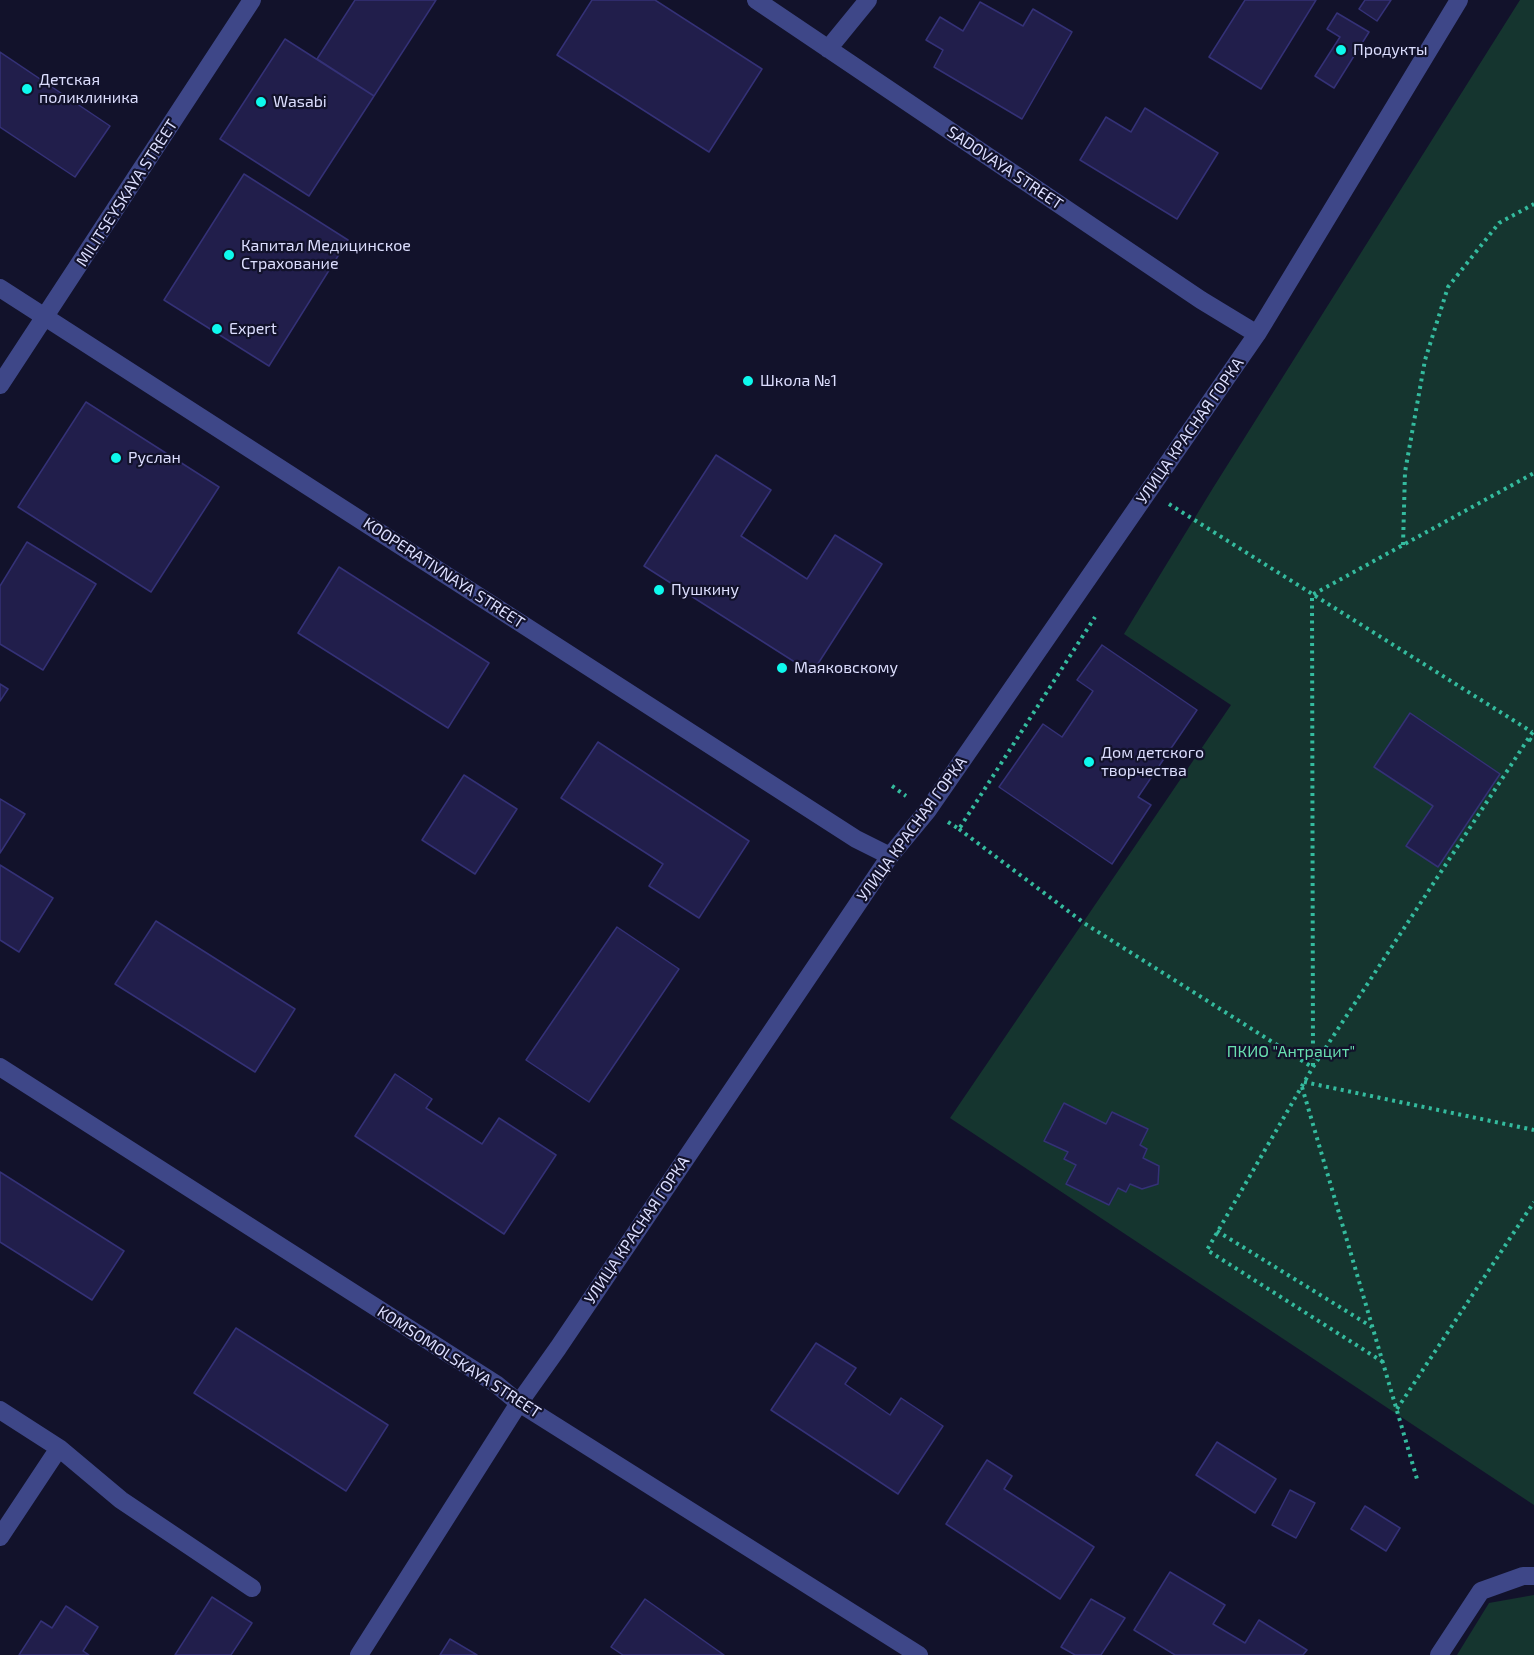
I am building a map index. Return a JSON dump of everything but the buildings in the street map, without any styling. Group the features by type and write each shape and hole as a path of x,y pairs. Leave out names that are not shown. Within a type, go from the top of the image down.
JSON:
{"street":[{"name":"MILITSEYSKAYA STREET","path":"0,384 252,0"},
{"name":"SADOVAYA STREET","path":"756,0 1201,300 1257,334"},
{"path":"828,49 868,0"},
{"name":"УЛИЦА КРАСНАЯ ГОРКА","path":"358,1655 519,1403 890,856 928,810 1257,334 1459,0"},
{"name":"KOOPERATIVNAYA STREET","path":"0,288 856,839 890,856"},
{"name":"KOMSOMOLSKAYA STREET","path":"0,1067 496,1384 519,1403 919,1655"},
{"path":"0,1410 60,1448 121,1500 252,1588"},
{"path":"0,1538 60,1448"},
{"path":"1438,1655 1481,1591 1523,1576 1534,1576"}],"path":[{"path":"1403,545 1405,472 1425,360 1448,287 1499,223 1534,204"},
{"path":"1312,595 1534,473"},
{"path":"1162,513 1168,503 1533,731 1313,1067 1207,1250 1383,1362"},
{"path":"1312,595 1313,1067"},
{"path":"959,829 1099,612"},
{"path":"1529,739 1534,742"},
{"path":"892,786 959,829 1083,923 1313,1067"},
{"path":"1303,1084 1534,1130"},
{"path":"1303,1084 1417,1479"},
{"path":"1397,1410 1534,1202"},
{"path":"1217,1231 1372,1327"}],"green space":[{"name":"ПКИО \"Антрацит\"","path":"1520,0 1534,0 1534,1505 950,1118 1231,705 1124,634 1213,488"},
{"path":"1534,1595 1534,1655 1457,1655 1489,1603"}],"place":[{"name":"Продукты","path":"1341,50"},
{"name":"Детская поликлиника","path":"27,89"},
{"name":"Wasabi","path":"261,102"},
{"name":"Капитал Медицинское Страхование","path":"229,255"},
{"name":"Expert","path":"217,329"},
{"name":"Школа №1","path":"748,381"},
{"name":"Руслан","path":"116,458"},
{"name":"Пушкину","path":"659,590"},
{"name":"Маяковскому","path":"782,668"},
{"name":"Дом детского творчества","path":"1089,762"}]}
